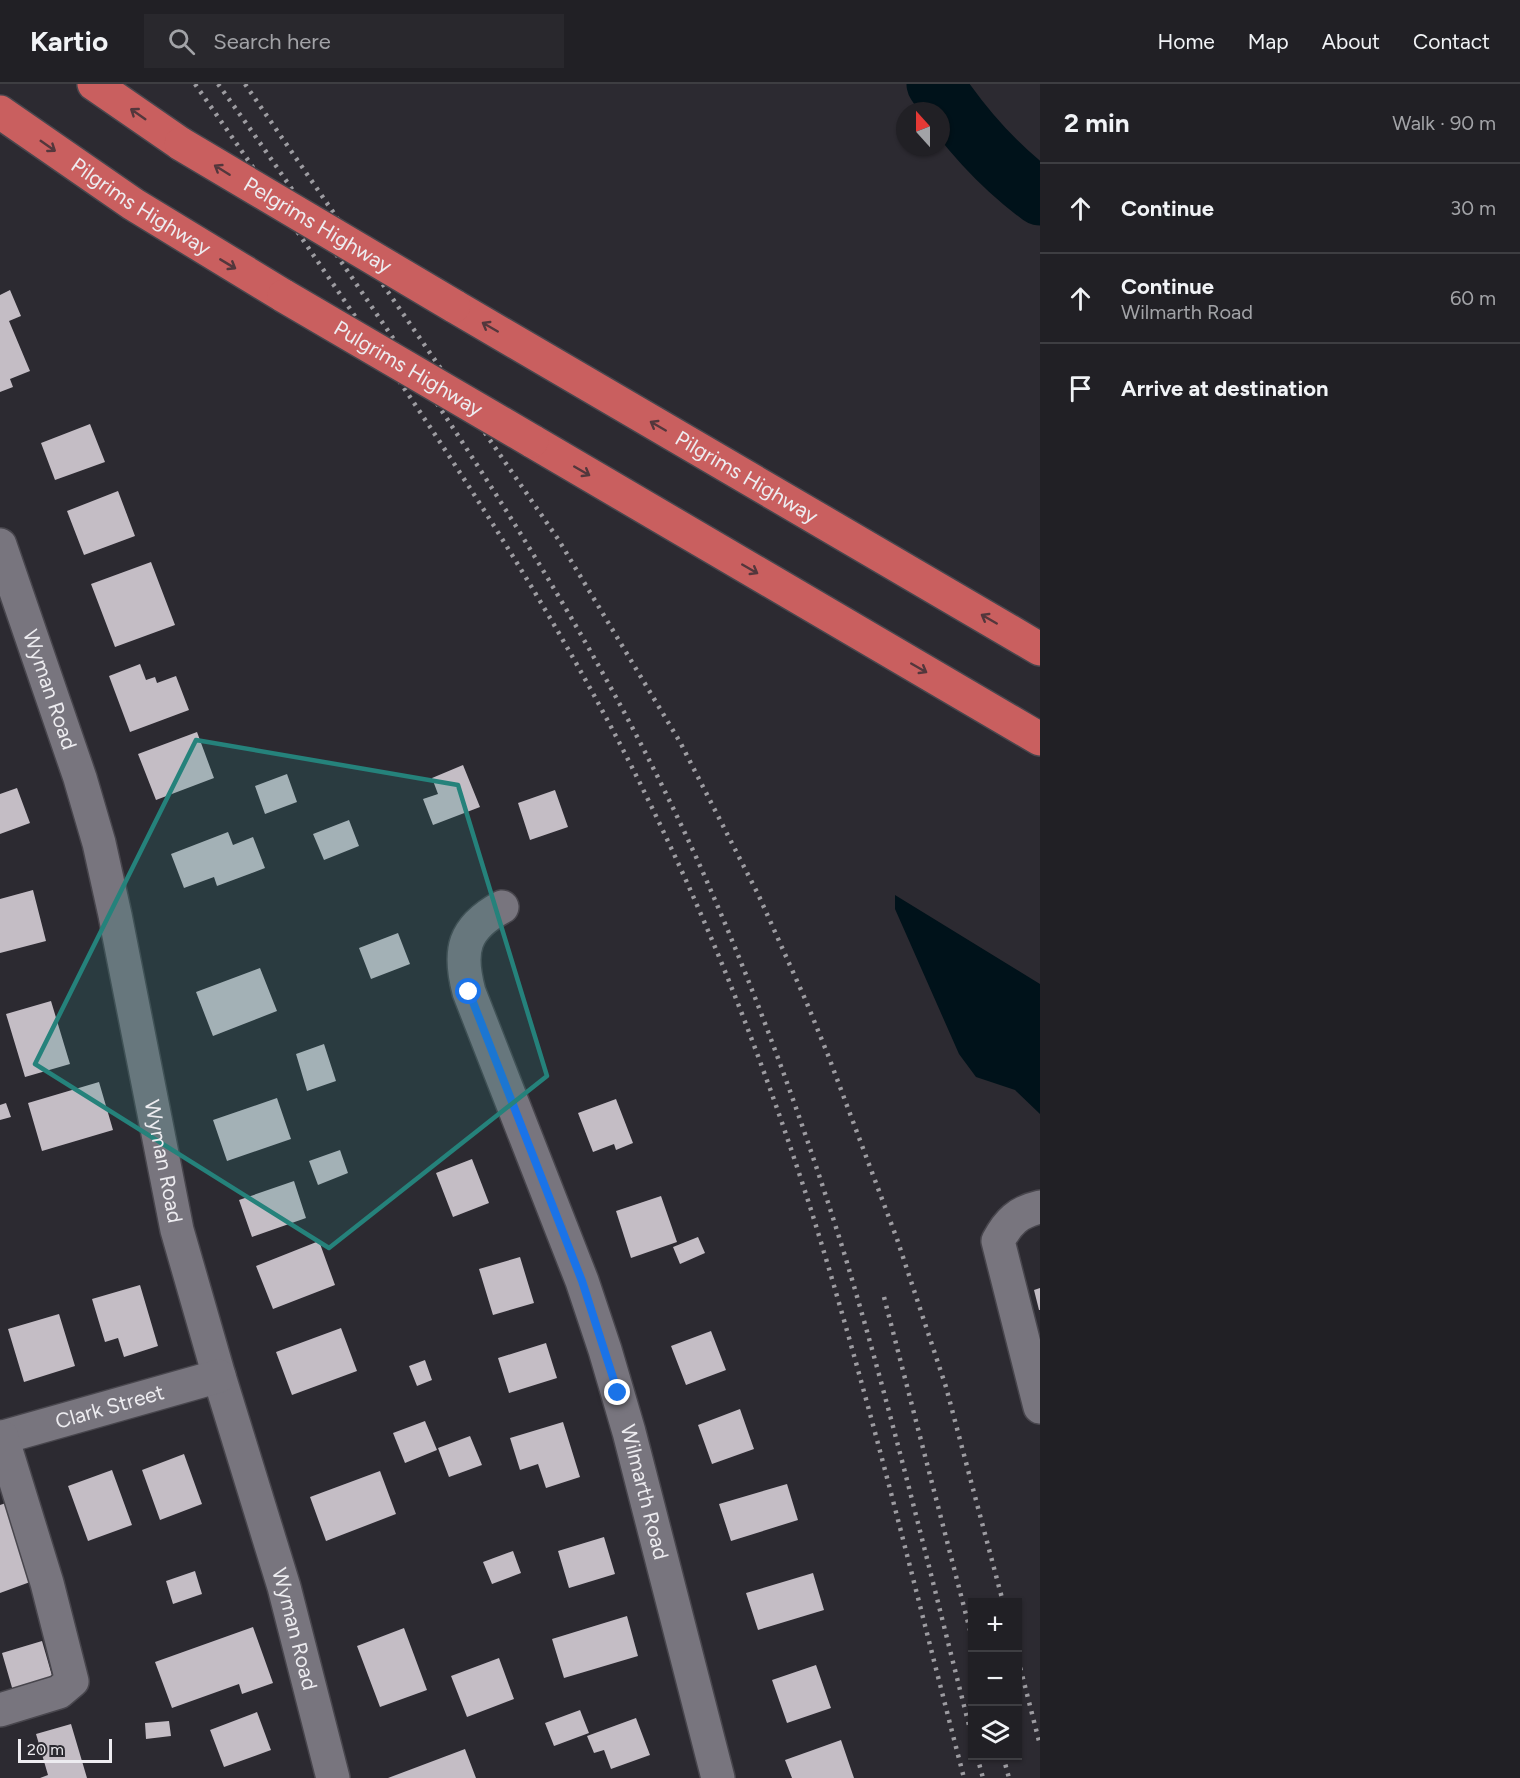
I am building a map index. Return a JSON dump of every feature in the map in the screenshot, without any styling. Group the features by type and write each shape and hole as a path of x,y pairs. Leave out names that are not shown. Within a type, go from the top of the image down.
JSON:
{"highway":[{"name":"Pelgrims Highway","path":"94,84 181,144 454,306"},
{"name":"Pilgrims Highway","path":"0,112 133,204 284,296"},
{"name":"Pulgrims Highway","path":"284,296 1040,739"},
{"name":"Pilgrims Highway","path":"454,306 1040,649"}],"street":[{"name":"Wyman Road","path":"0,545 80,778 99,843 174,1218 219,1376 284,1587 333,1778"},
{"name":"Wilmarth Road","path":"502,908 486,916 473,928 466,941 462,958 469,992 513,1109 579,1272 605,1350 629,1432 718,1778"},
{"path":"1040,1207 1030,1209 1007,1224 998,1241 1040,1407"},
{"name":"Clark Street","path":"1,1438 219,1376"},
{"path":"0,1710 59,1692 72,1681 47,1583 1,1438"}],"highlighted area":[{"path":"196,740 458,785 547,1076 329,1248 35,1064"}],"shaded area":[{"path":"895,895 1040,984 1040,1114 1015,1090 976,1077 959,1054 895,909"}],"building":[{"path":"10,290 21,316 9,321 30,371 10,379 13,387 0,392 0,295"},
{"path":"90,424 105,462 55,480 41,443"},
{"path":"118,491 135,536 84,555 67,511"},
{"path":"151,562 175,625 115,647 91,584"},
{"path":"140,664 146,680 155,677 157,683 176,676 189,710 130,732 109,676"},
{"path":"197,732 214,778 156,800 138,754"},
{"path":"463,765 480,807 433,825 423,799 438,794 432,778"},
{"path":"287,774 297,802 265,814 255,786"},
{"path":"17,788 30,823 0,834 0,794"},
{"path":"555,790 568,827 530,840 518,803"},
{"path":"349,820 359,846 324,860 313,834"},
{"path":"228,832 233,845 253,837 265,868 217,886 214,877 184,888 171,854"},
{"path":"33,890 46,941 0,953 0,899"},
{"path":"398,933 410,964 371,979 359,948"},
{"path":"260,968 277,1011 213,1036 196,992"},
{"path":"51,1001 70,1064 25,1077 6,1014"},
{"path":"324,1044 336,1081 307,1091 296,1054"},
{"path":"99,1082 113,1130 42,1151 28,1103"},
{"path":"277,1098 291,1139 227,1161 213,1120"},
{"path":"616,1099 633,1143 616,1150 614,1144 593,1152 578,1113"},
{"path":"6,1103 11,1117 0,1120 0,1105"},
{"path":"340,1150 348,1173 318,1185 309,1161"},
{"path":"472,1159 489,1203 453,1217 436,1173"},
{"path":"294,1181 306,1218 252,1237 239,1200"},
{"path":"661,1196 677,1242 631,1258 616,1211"},
{"path":"698,1237 705,1253 680,1264 673,1247"},
{"path":"319,1241 335,1285 273,1309 256,1266"},
{"path":"520,1257 534,1303 493,1315 479,1269"},
{"path":"140,1285 158,1346 124,1357 118,1338 105,1342 92,1299"},
{"path":"1040,1288 1040,1310 1039,1310 1034,1290"},
{"path":"59,1314 75,1366 24,1382 8,1329"},
{"path":"341,1328 357,1371 292,1395 276,1352"},
{"path":"711,1331 726,1370 686,1385 671,1346"},
{"path":"546,1343 557,1378 509,1393 498,1358"},
{"path":"425,1360 432,1380 417,1386 409,1366"},
{"path":"740,1409 754,1449 712,1464 698,1425"},
{"path":"425,1421 437,1450 405,1463 393,1433"},
{"path":"563,1422 580,1477 546,1488 538,1464 520,1470 510,1438"},
{"path":"470,1436 482,1465 449,1477 438,1448"},
{"path":"184,1454 202,1504 160,1520 142,1470"},
{"path":"112,1470 132,1525 88,1541 68,1486"},
{"path":"380,1471 396,1514 326,1541 310,1497"},
{"path":"787,1484 798,1520 731,1541 719,1504"},
{"path":"12,1501 41,1578 0,1593 0,1505"},
{"path":"604,1537 615,1574 569,1588 558,1551"},
{"path":"513,1551 521,1573 492,1584 483,1562"},
{"path":"195,1571 202,1594 173,1604 166,1581"},
{"path":"813,1573 824,1610 758,1630 746,1593"},
{"path":"627,1616 638,1656 564,1678 552,1639"},
{"path":"253,1627 273,1683 242,1694 239,1684 172,1708 155,1662"},
{"path":"404,1628 427,1690 380,1707 357,1646"},
{"path":"42,1641 53,1679 13,1691 2,1653"},
{"path":"499,1658 514,1699 467,1717 451,1676"},
{"path":"816,1665 831,1708 787,1723 772,1680"},
{"path":"580,1710 589,1733 554,1746 545,1723"},
{"path":"257,1712 271,1750 224,1767 210,1730"},
{"path":"636,1718 650,1755 611,1769 604,1750 594,1753 587,1736"},
{"path":"169,1721 171,1736 146,1739 145,1723"},
{"path":"71,1724 87,1778 40,1778 48,1775 36,1734"},
{"path":"841,1740 854,1778 792,1778 785,1760"},
{"path":"465,1749 476,1778 388,1778"}],"waterway":[{"path":"935,84 957,115 983,145 1010,173 1040,197"}],"railway":[{"path":"195,84 403,386 524,574 598,702 665,835 707,927 745,1021 812,1213 873,1424 964,1778"},
{"path":"218,84 425,385 553,587 631,725 701,868 779,1060 845,1256 895,1436 968,1721"},
{"path":"245,84 558,539 680,742 758,894 828,1055 897,1239 946,1387 1002,1598"},
{"path":"884,1297 968,1622"},
{"path":"1022,1675 1040,1745"},
{"path":"978,1760 983,1778"},
{"path":"1004,1760 1009,1778"}],"route":[{"path":"469,992 582,1281 618,1393"}]}
